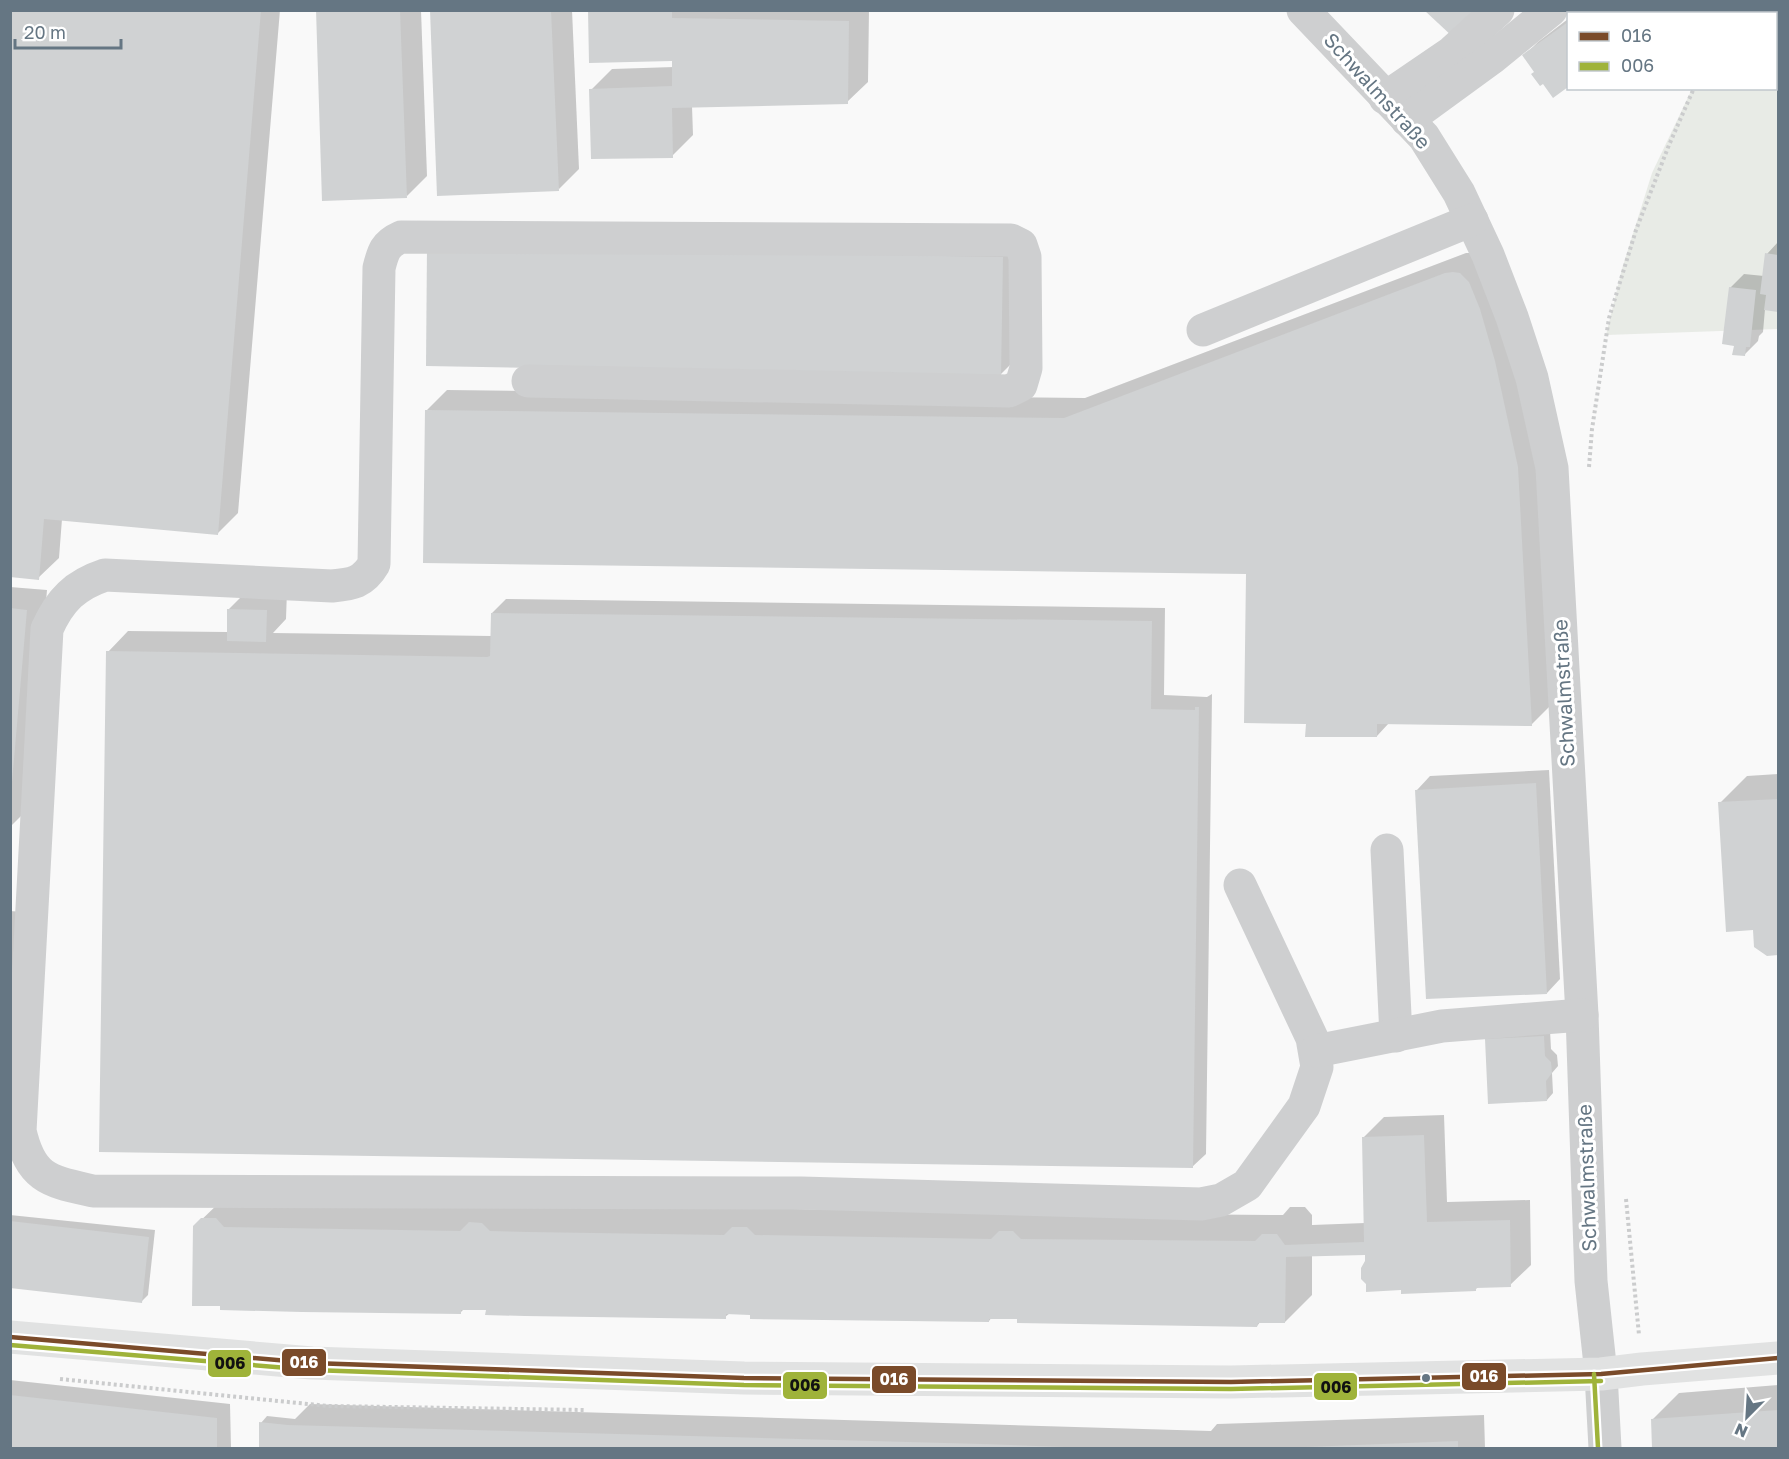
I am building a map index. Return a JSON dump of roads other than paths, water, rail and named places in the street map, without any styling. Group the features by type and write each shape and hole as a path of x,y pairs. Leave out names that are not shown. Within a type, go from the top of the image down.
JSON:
{"main road":[{"path":"10,1336 312,1363 744,1378 1231,1382 1601,1374 1779,1358"}],"street":[{"name":"Schwalmstraße","path":"1303,10 1424,138 1460,193 1488,255 1512,317 1532,378 1552,468 1582,1015 1591,1281 1601,1374 1605,1449"},
{"path":"1396,109 1451,53 1498,10"},
{"path":"1396,109 1492,58 1551,10"},
{"path":"1203,330 1472,220"},
{"path":"528,381 1010,391 1021,385 1026,368 1025,256 1021,245 1011,240 401,237 383,249 379,268 374,564 368,574 352,584 332,586 105,575 85,582 71,593 55,611 47,629 20,1131 30,1162 38,1171 66,1185 93,1191 801,1193 1201,1204 1221,1200 1247,1185 1304,1106 1317,1067 1312,1038 1240,885"},
{"path":"1387,850 1396,1036"},
{"path":"1316,1052 1442,1026 1582,1015"}]}
